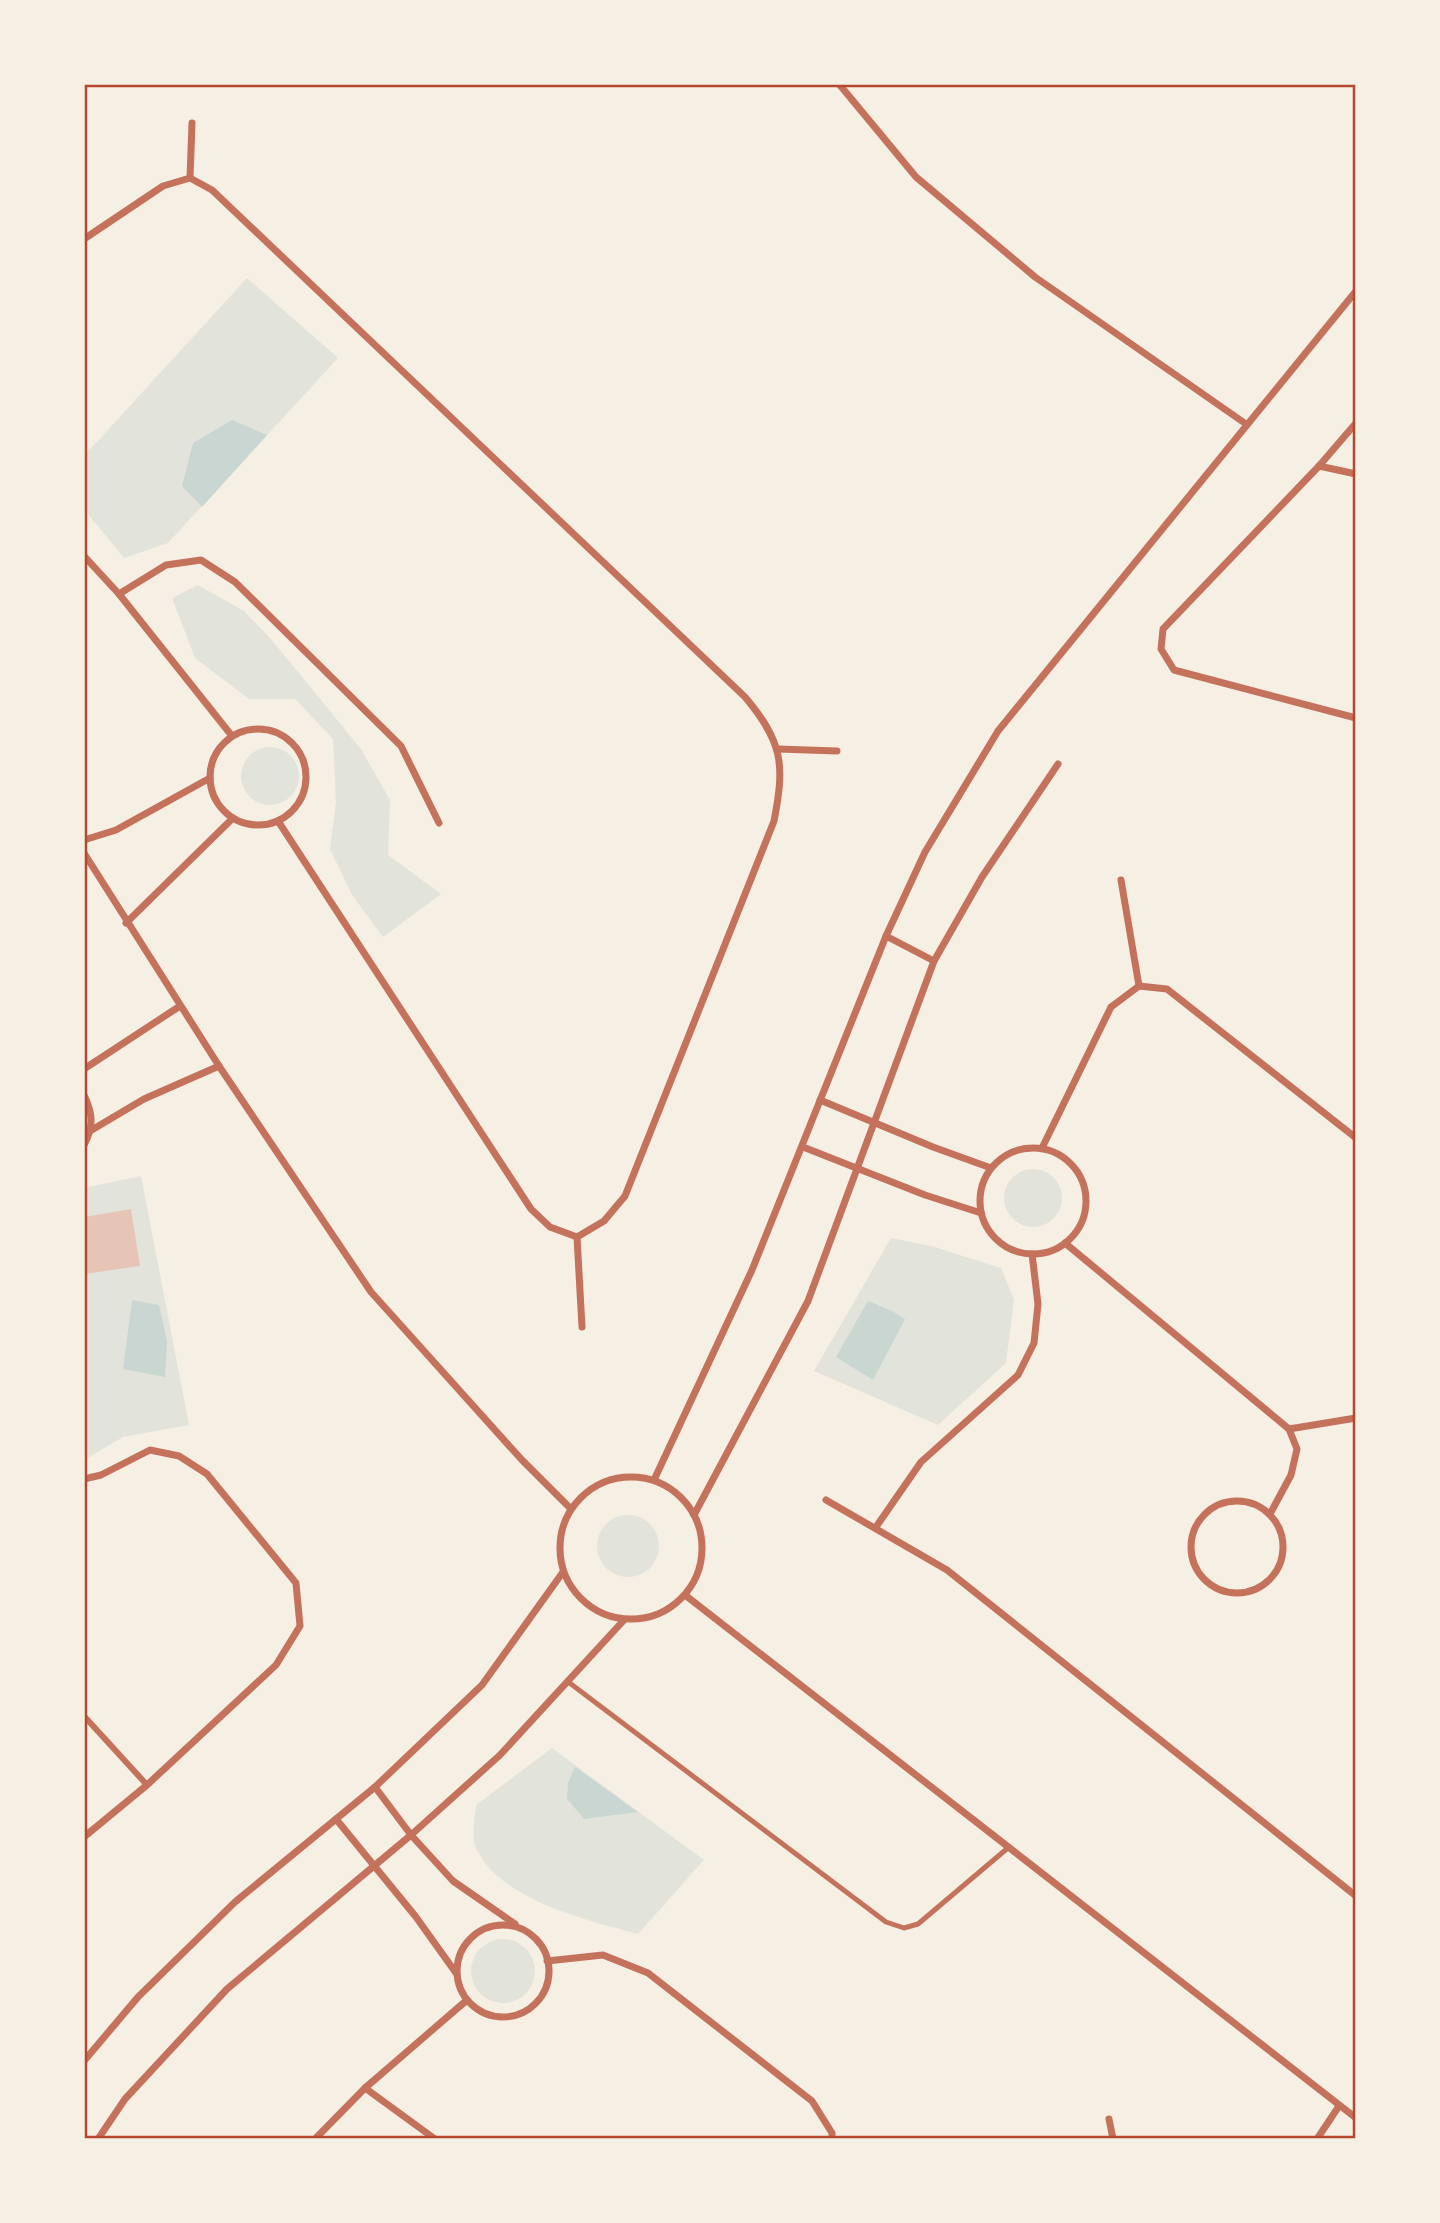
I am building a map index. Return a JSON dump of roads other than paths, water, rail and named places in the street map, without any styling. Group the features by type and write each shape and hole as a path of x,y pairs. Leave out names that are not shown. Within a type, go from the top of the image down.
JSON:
{"street":[{"path":"839,84 916,177 1025,268 1246,424"},
{"path":"190,178 192,124"},
{"path":"84,239 163,186 190,178 212,190 746,697 765,720 778,749 781,784 774,821 625,1196 604,1221 577,1237"},
{"path":"654,1480 752,1270 886,936 925,852 998,731 1356,291"},
{"path":"1356,423 1319,466 1163,629 1161,649 1174,670 1356,718"},
{"path":"1319,466 1356,474"},
{"path":"84,556 119,594 232,736"},
{"path":"119,594 166,565 201,560 235,582 401,746 439,823"},
{"path":"262,729 277,733 290,741 300,754 305,769 303,792 291,812 278,821 263,825 248,824 233,818 221,808 213,794 210,778 212,762 220,747 232,736 246,730 262,729"},
{"path":"778,749 837,751"},
{"path":"694,1515 808,1301 934,961 982,877 1058,764"},
{"path":"84,840 116,830 210,778"},
{"path":"126,923 233,818"},
{"path":"278,821 531,1209 550,1227 577,1237"},
{"path":"84,853 219,1066 371,1292 522,1460 570,1508"},
{"path":"1121,880 1139,986"},
{"path":"886,936 934,961"},
{"path":"1042,1148 1111,1007 1139,986 1167,989 1356,1138"},
{"path":"84,1069 180,1006"},
{"path":"90,1131 144,1100 219,1066"},
{"path":"84,1095 91,1111 90,1131 84,1145"},
{"path":"820,1100 990,1168"},
{"path":"803,1147 857,1170 981,1213"},
{"path":"1023,1148 1042,1148 1059,1154 1072,1165 1082,1180 1086,1197 1084,1214 1077,1230 1065,1243 1049,1251 1032,1254 1015,1251 999,1242 988,1229 981,1213 979,1197 990,1168 1005,1155 1023,1148"},
{"path":"577,1237 582,1327"},
{"path":"1065,1243 1289,1429 1297,1449 1291,1475 1270,1514"},
{"path":"876,1527 921,1462 1017,1375 1034,1343 1038,1304 1032,1254"},
{"path":"1289,1429 1356,1418"},
{"path":"84,1479 101,1475 150,1450 179,1456 207,1474 296,1583 300,1626 276,1665 147,1786 84,1837"},
{"path":"631,1476 654,1480 677,1493 694,1515 703,1548 695,1581 685,1595 658,1615 624,1620 604,1615 587,1605 572,1590 563,1572 559,1550 561,1528 570,1508 586,1491 607,1479 631,1476"},
{"path":"826,1500 947,1570 1356,1896"},
{"path":"1242,1501 1257,1505 1270,1514 1279,1526 1283,1557 1278,1571 1267,1583 1254,1591 1239,1594 1224,1592 1199,1575 1192,1561 1190,1545 1198,1524 1213,1507 1242,1501"},
{"path":"84,2061 138,1997 235,1902 375,1787 482,1685 563,1572"},
{"path":"685,1595 1356,2118"},
{"path":"98,2139 125,2099 227,1989 411,1835 500,1755 624,1620"},
{"path":"84,1716 147,1786"},
{"path":"375,1787 411,1835 453,1881 534,1937 547,1961 549,1974 539,2000 517,2015 489,2015 467,2000 460,1988 457,1974 462,1948 471,1937 495,1926 509,1925 522,1929"},
{"path":"336,1819 416,1917 457,1974"},
{"path":"547,1961 603,1955 648,1973 813,2101 832,2136"},
{"path":"315,2139 365,2088 467,2000"},
{"path":"365,2088 435,2139"},
{"path":"1317,2139 1339,2106"},
{"path":"1109,2119 1113,2139"}],"lane":[{"path":"567,1681 886,1922 904,1928 918,1924 1009,1847"}]}
